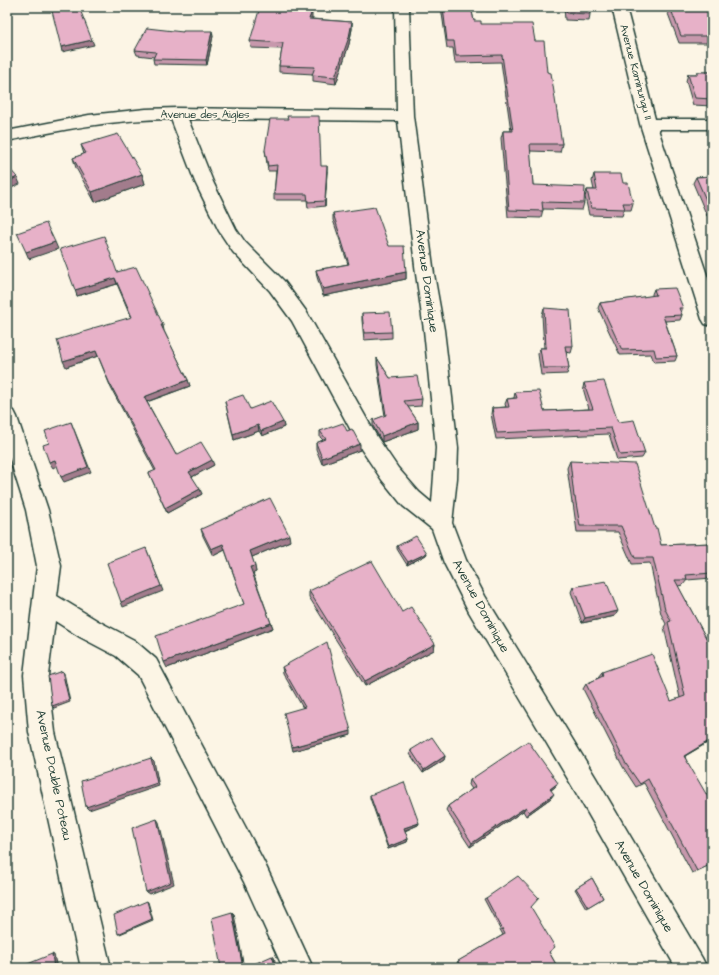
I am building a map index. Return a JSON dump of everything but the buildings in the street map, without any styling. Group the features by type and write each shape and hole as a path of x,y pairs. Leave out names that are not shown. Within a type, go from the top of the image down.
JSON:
{"street":[{"name":"Avenue Dominique","path":"402,7 405,116 425,274 434,330 447,448 446,478 441,523 456,563 477,604 587,786 692,968"},
{"name":"Avenue Kaminungu II","path":"619,7 648,124 712,124"},
{"name":"Avenue des Aigles","path":"7,136 121,115 177,113 405,116"},
{"path":"177,113 204,182 228,231 239,247 277,286 298,316 369,443 390,474 411,499 441,523"},
{"path":"648,124 712,319"},
{"name":"Avenue Double Poteau","path":"7,417 37,510 49,566 46,602 36,675 42,732 96,968"},
{"path":"46,602 125,648 147,667 254,872 298,968"}]}
